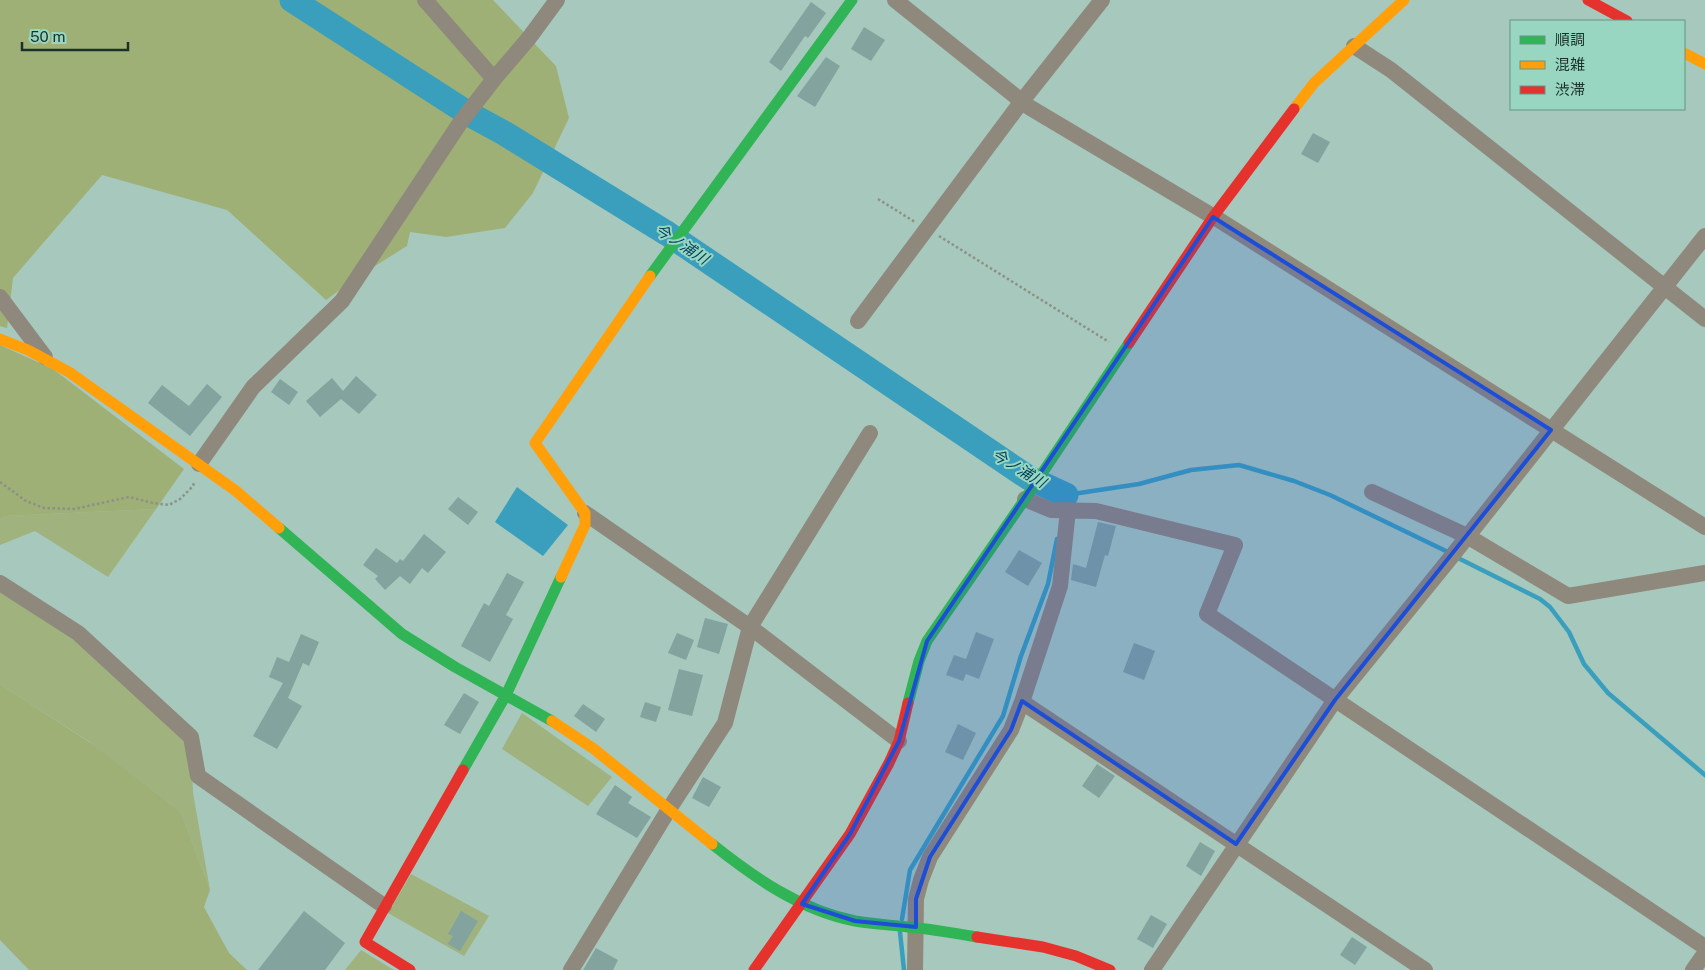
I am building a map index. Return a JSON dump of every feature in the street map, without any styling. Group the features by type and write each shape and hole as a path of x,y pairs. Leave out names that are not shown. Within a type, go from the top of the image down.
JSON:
{"street":[{"path":"425,0 494,79"},
{"path":"199,464 253,387 342,301 460,123 529,38 556,0"},
{"path":"852,0 667,251 535,443 585,513 750,627 899,742"},
{"path":"895,0 1029,107 1213,217 1705,527"},
{"path":"858,321 1022,101 1102,0"},
{"path":"754,970 850,834 889,763 899,742 919,661 927,641 1213,217 1314,83 1404,0"},
{"path":"1588,0 1625,20"},
{"path":"1354,46 1392,70 1705,319"},
{"path":"1685,54 1705,64"},
{"path":"1152,970 1335,700 1705,236"},
{"path":"0,297 46,359"},
{"path":"0,339 28,350 69,372 199,464 236,491 402,634 424,650 571,733 594,749 747,872 766,884 802,904 856,920 1042,947 1076,956 1110,970"},
{"path":"571,970 669,809 725,723 750,627 870,433"},
{"path":"1372,492 1467,536 1568,596 1705,573"},
{"path":"1025,498 1051,510 1096,511 1235,545 1207,614 1705,947"},
{"path":"915,970 916,899 921,880 930,857 1011,730 1060,586 1068,510"},
{"path":"410,970 365,942 506,695 585,525 585,513"},
{"path":"0,583 78,633 191,737 198,776 384,906"},
{"path":"1022,702 1425,970"},
{"path":"1693,970 1705,953"}],"path":[{"path":"878,199 1123,351"},
{"path":"0,482 26,501 44,508 74,509 129,497 153,503 169,504 180,500 193,486 199,464"}],"highlighted area":[{"path":"1213,217 1551,430 1335,700 1236,844 1022,701 1011,730 930,857 916,899 916,927 855,921 802,904 850,834 899,741 927,641"}],"green space":[{"path":"0,0 493,0 556,66 569,118 533,193 505,228 446,237 410,232 407,246 359,276 326,300 227,210 102,175 13,278 7,328 0,326"},
{"path":"0,345 53,369 184,469 156,509 6,516 0,519"},
{"path":"156,509 108,577 35,531 0,545 0,519 6,516"},
{"path":"0,583 78,633 191,737 193,793 210,890 181,812 88,741 0,684"},
{"path":"0,684 95,746 181,812 210,890 204,907 229,953 247,970 29,970 0,940"},
{"path":"522,713 612,777 588,806 502,749"},
{"path":"411,874 489,916 464,956 388,913"},
{"path":"361,950 394,970 345,970"}],"water":[{"path":"517,487 568,525 543,556 495,522"}],"building":[{"path":"811,2 826,13 808,38 805,36 781,71 769,62"},
{"path":"864,27 885,40 871,61 851,49"},
{"path":"826,57 840,66 815,107 797,96"},
{"path":"1313,133 1330,142 1318,163 1301,154"},
{"path":"356,376 377,395 359,414 341,399 320,417 306,401 332,378 343,391"},
{"path":"280,379 298,392 289,405 271,392"},
{"path":"207,384 222,397 190,436 148,403 162,385 189,406"},
{"path":"458,497 478,512 468,525 448,509"},
{"path":"1098,522 1116,526 1108,556 1105,555 1096,587 1071,580 1073,564 1086,568"},
{"path":"424,534 446,552 428,573 422,568 410,584 400,576 385,590 375,579 378,576 363,565 376,548 397,563 400,559 403,561"},
{"path":"1019,550 1042,563 1028,586 1005,572"},
{"path":"507,573 524,582 506,615 513,619 490,662 461,646 484,603 489,606"},
{"path":"705,618 728,624 719,654 697,647"},
{"path":"976,632 994,639 979,679 966,674 963,681 946,675 954,655 966,659"},
{"path":"677,633 694,640 686,660 668,653"},
{"path":"301,634 319,642 309,666 303,663 288,698 302,706 277,749 253,736 283,683 269,677 277,657 289,662"},
{"path":"1134,643 1155,651 1144,680 1123,672"},
{"path":"679,669 703,675 692,716 668,710"},
{"path":"464,693 479,702 460,734 444,725"},
{"path":"645,702 661,707 656,722 640,717"},
{"path":"583,704 605,719 596,732 574,716"},
{"path":"958,724 976,733 963,760 945,752"},
{"path":"1097,764 1115,776 1099,798 1082,786"},
{"path":"703,777 721,787 709,807 692,798"},
{"path":"615,785 632,797 628,803 651,817 637,838 596,814"},
{"path":"1200,842 1215,851 1201,876 1186,866"},
{"path":"304,911 345,943 325,970 258,970"},
{"path":"461,911 478,921 460,951 448,944 453,936 448,934"},
{"path":"1151,915 1167,924 1153,948 1137,939"},
{"path":"1352,937 1367,947 1355,965 1340,955"},
{"path":"596,948 618,960 613,970 583,970"}],"waterway":[{"name":"今ノ浦川","path":"292,0 469,114 504,133 668,234 1029,478 1066,495"},
{"path":"1064,507 1066,495 1139,484 1191,470 1239,465 1294,481 1330,495 1450,553"},
{"path":"902,919 910,870 1003,716 1021,656 1048,584 1057,539"},
{"path":"1456,557 1540,599 1550,607 1569,632 1584,664 1608,693 1705,775"},
{"path":"900,932 904,970"}],"traffic: fast":[{"path":"650,276 852,0"},
{"path":"908,703 919,661 927,641 1129,343"},
{"path":"279,528 402,634 455,667 552,721"},
{"path":"463,770 506,695 561,577"},
{"path":"712,844 745,869 779,891 797,901 835,916 855,921 977,937"}],"traffic: slow":[{"path":"1294,109 1314,83 1404,0"},
{"path":"1685,54 1705,64"},
{"path":"561,577 585,525 585,513 535,443 650,276"},
{"path":"0,339 28,350 69,372 236,491 279,528"},
{"path":"552,721 594,749 712,844"}],"traffic: jam":[{"path":"1588,0 1625,20"},
{"path":"1129,343 1213,217 1294,109"},
{"path":"754,970 850,834 899,741 908,703"},
{"path":"410,970 365,942 463,770"},
{"path":"977,937 1043,947 1076,956 1110,970"}]}
